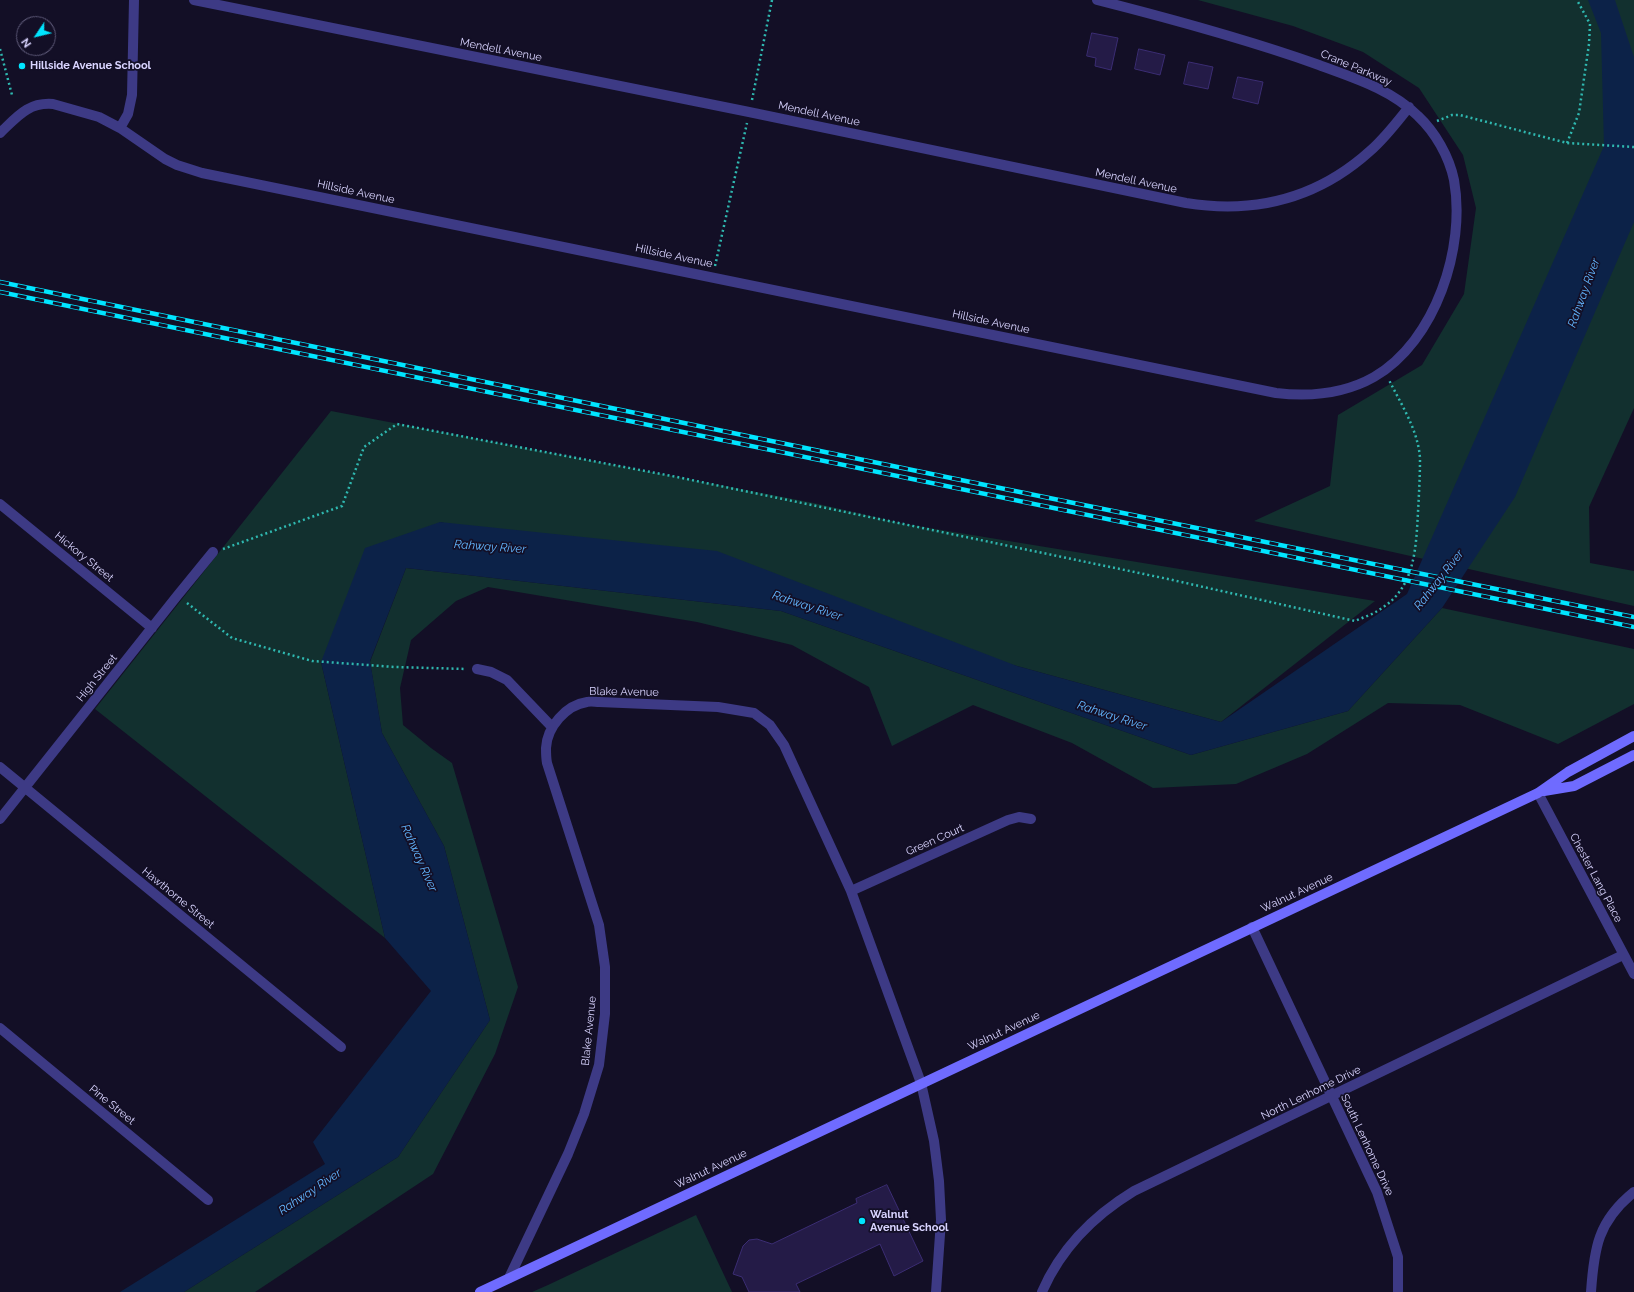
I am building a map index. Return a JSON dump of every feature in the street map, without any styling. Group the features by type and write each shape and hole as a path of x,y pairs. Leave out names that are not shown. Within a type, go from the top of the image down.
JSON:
{"street":[{"path":"120,128 128,114 132,95 134,0"},
{"name":"Mendell Avenue","path":"194,0 749,112 1186,203 1224,207 1250,206 1275,201 1303,193 1332,179 1371,150 1409,107"},
{"name":"Crane Parkway","path":"1097,0 1229,35 1289,54 1368,84 1390,95 1409,107 1428,125 1444,152 1454,178 1456,210 1453,246 1445,281 1433,312 1415,339 1403,353 1384,370 1364,382"},
{"name":"Hillside Avenue","path":"0,133 29,108 46,103 53,104 99,117 120,128 165,159 177,165 196,171 713,276 1276,393 1304,395 1317,394 1342,390 1364,382"},
{"name":"Hickory Street","path":"0,504 152,628"},
{"name":"High Street","path":"0,819 213,552"},
{"path":"477,669 491,672 507,680 552,727"},
{"name":"Blake Avenue","path":"510,1278 568,1154 584,1114 599,1064 605,1014 605,967 599,925 547,763 546,747 552,727 563,714 571,708 586,702 718,707 754,714 770,725 784,745 851,891 921,1083 934,1141 942,1220 936,1292"},
{"name":"Walnut Avenue","path":"480,1292 1538,792 1568,772 1634,736"},
{"name":"Walnut Avenue","path":"1538,792 1574,786 1634,755"},
{"name":"Hawthorne Street","path":"0,767 341,1047"},
{"name":"Chester Lang Place","path":"1538,792 1634,974"},
{"name":"Green Court","path":"851,891 1008,820 1019,816 1031,819"},
{"name":"South Lenhome Drive","path":"1252,927 1331,1096 1378,1192 1398,1257 1398,1292"},
{"name":"North Lenhome Drive","path":"1042,1292 1058,1261 1070,1244 1099,1215 1116,1202 1623,955"},
{"name":"Pine Street","path":"0,1028 208,1200"},
{"path":"1591,1292 1594,1259 1599,1238 1608,1219 1621,1202 1634,1192"}],"path":[{"path":"713,276 772,0"},
{"path":"1567,143 1579,113 1589,44 1590,24 1577,0"},
{"path":"0,49 12,95"},
{"path":"1428,125 1452,115 1460,115 1567,143 1634,147"},
{"path":"213,552 342,506 364,447 397,424 708,483 1168,578 1355,621 1384,608 1399,593 1409,576 1416,549 1420,458 1419,448 1416,436 1384,370"},
{"path":"177,596 232,638 312,661 477,669"}],"green space":[{"path":"1198,0 1634,0 1634,408 1589,507 1590,563 1634,571 1634,606 1254,521 1330,486 1338,415 1422,365 1464,294 1476,208 1463,155 1419,88 1363,52 1293,26"},
{"path":"331,411 814,503 905,524 1375,601 1221,722 1017,666 440,522 321,662 385,938 95,709"},
{"path":"406,568 781,611 1191,755 1348,711 1442,608 1634,649 1634,704 1558,744 1460,705 1388,703 1307,754 1236,784 1153,788 1072,743 973,705 892,746 869,687 792,645 697,622 488,587 456,601 411,640 400,688 403,725 452,763 518,987 495,1054 433,1174 255,1292 184,1292 398,1157 490,1020 444,846 382,733 370,662"},
{"path":"696,1215 732,1292 532,1292 548,1285"}],"water":[{"name":"Rahway River","path":"1588,0 1615,0 1634,57 1634,222 1515,497 1442,608 1348,711 1191,755 781,611 406,568 370,661 382,733 444,846 490,1020 398,1157 184,1292 120,1292 325,1164 313,1142 431,991 385,938 321,662 365,548 440,522 717,551 1017,666 1221,722 1407,594 1604,146 1601,33"}],"building":[{"path":"1092,33 1118,38 1111,70 1095,66 1096,58 1087,56"},
{"path":"1139,49 1165,55 1160,75 1135,69"},
{"path":"1189,62 1213,67 1208,89 1184,84"},
{"path":"1238,77 1263,82 1258,104 1233,98"},
{"name":"Walnut Avenue School","path":"887,1185 923,1261 894,1276 880,1244 796,1284 800,1292 749,1292 742,1277 733,1274 743,1246 749,1240 757,1239 772,1244 857,1203 856,1199"}],"railway":[{"path":"0,282 1634,617"},
{"path":"0,292 1634,627"}],"place":[{"name":"Hillside Avenue School","path":"22,66"},
{"name":"Walnut Avenue School","path":"862,1221"}]}
